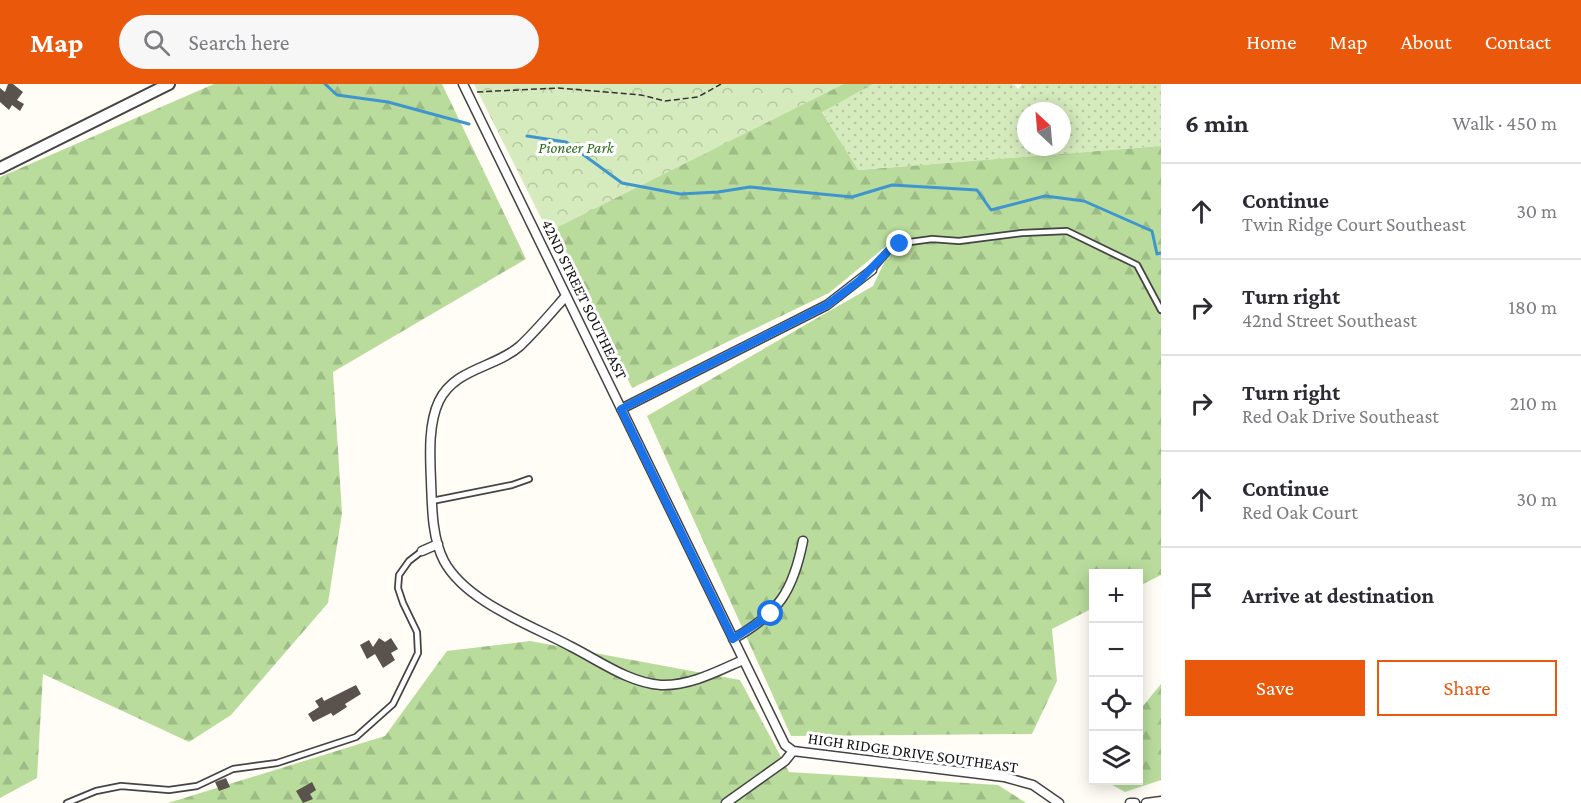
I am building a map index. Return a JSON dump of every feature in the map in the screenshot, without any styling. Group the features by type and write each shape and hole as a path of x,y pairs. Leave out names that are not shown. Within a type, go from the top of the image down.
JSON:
{"street":[{"path":"0,168 168,84"},
{"name":"42ND STREET SOUTHEAST","path":"465,88 785,745 793,751"},
{"path":"621,409 827,305 872,270"},
{"path":"566,296 519,346 505,356 460,376 446,389 434,417 430,457 432,501 438,544 453,575 465,588 629,676 662,685 683,682 743,660"},
{"path":"733,639 756,626 780,603 796,575 803,541"},
{"path":"422,551 438,544"},
{"path":"726,803 734,800 785,760 793,751"},
{"name":"HIGH RIDGE DRIVE SOUTHEAST","path":"793,751 1004,777 1032,785 1059,803"},
{"path":"1146,803 1161,801"}],"lane":[{"path":"872,270 889,250 900,244 932,239 959,241 1067,231 1137,265 1161,310"},
{"path":"432,501 512,485 529,479"},
{"path":"67,803 96,791 121,786 169,790 197,786 233,769 277,763 356,737 393,704 418,652 417,632 398,588 399,575 422,551"}],"path":[{"path":"465,88 558,88 641,94 665,101 698,97 721,84"}],"green space":[{"path":"214,84 442,84 526,259 333,372 342,513 328,603 231,715 189,742 43,674 37,778 0,798 0,177"},
{"name":"Pioneer Park","path":"474,84 844,84 548,232"},
{"path":"485,84 873,84 822,112 858,170 1035,156 1071,156 1071,153 1161,146 1161,575 1143,584 1143,569 1089,569 1089,610 1052,629 1057,681 1032,734 791,736 647,416 873,286 896,238 829,293 632,388"},
{"path":"873,84 1014,84 1018,89 1022,84 1161,84 1161,146 1071,153 1071,102 1017,102 1017,156 1034,156 857,170 822,111"},
{"path":"530,641 740,680 789,772 998,785 1026,803 168,803 385,736 447,651"},
{"path":"1161,684 1161,780 1125,792 1112,785 1143,785 1143,706"}],"building":[{"path":"8,84 13,84 23,92 17,100 24,104 20,111 12,105 9,110 0,102 0,88 5,92"},
{"path":"379,638 385,642 391,638 398,649 391,653 395,660 383,668 375,654 367,659 360,645 369,640 373,647"},
{"path":"356,685 361,694 345,704 347,707 333,716 331,713 313,722 308,714 319,707 315,701 322,697 324,701"},
{"path":"226,778 230,787 219,791 215,782"},
{"path":"312,782 316,790 310,794 313,799 303,803 296,791"}],"waterway":[{"path":"325,84 337,95 388,102 469,124"},
{"path":"527,136 566,142 622,183 680,194 750,187 852,197 892,185 977,190 991,210 1045,196 1084,201 1152,231 1157,254 1161,253"}],"route":[{"path":"771,614 747,632 733,639 621,409 827,305 872,270 889,250 900,244"}]}
